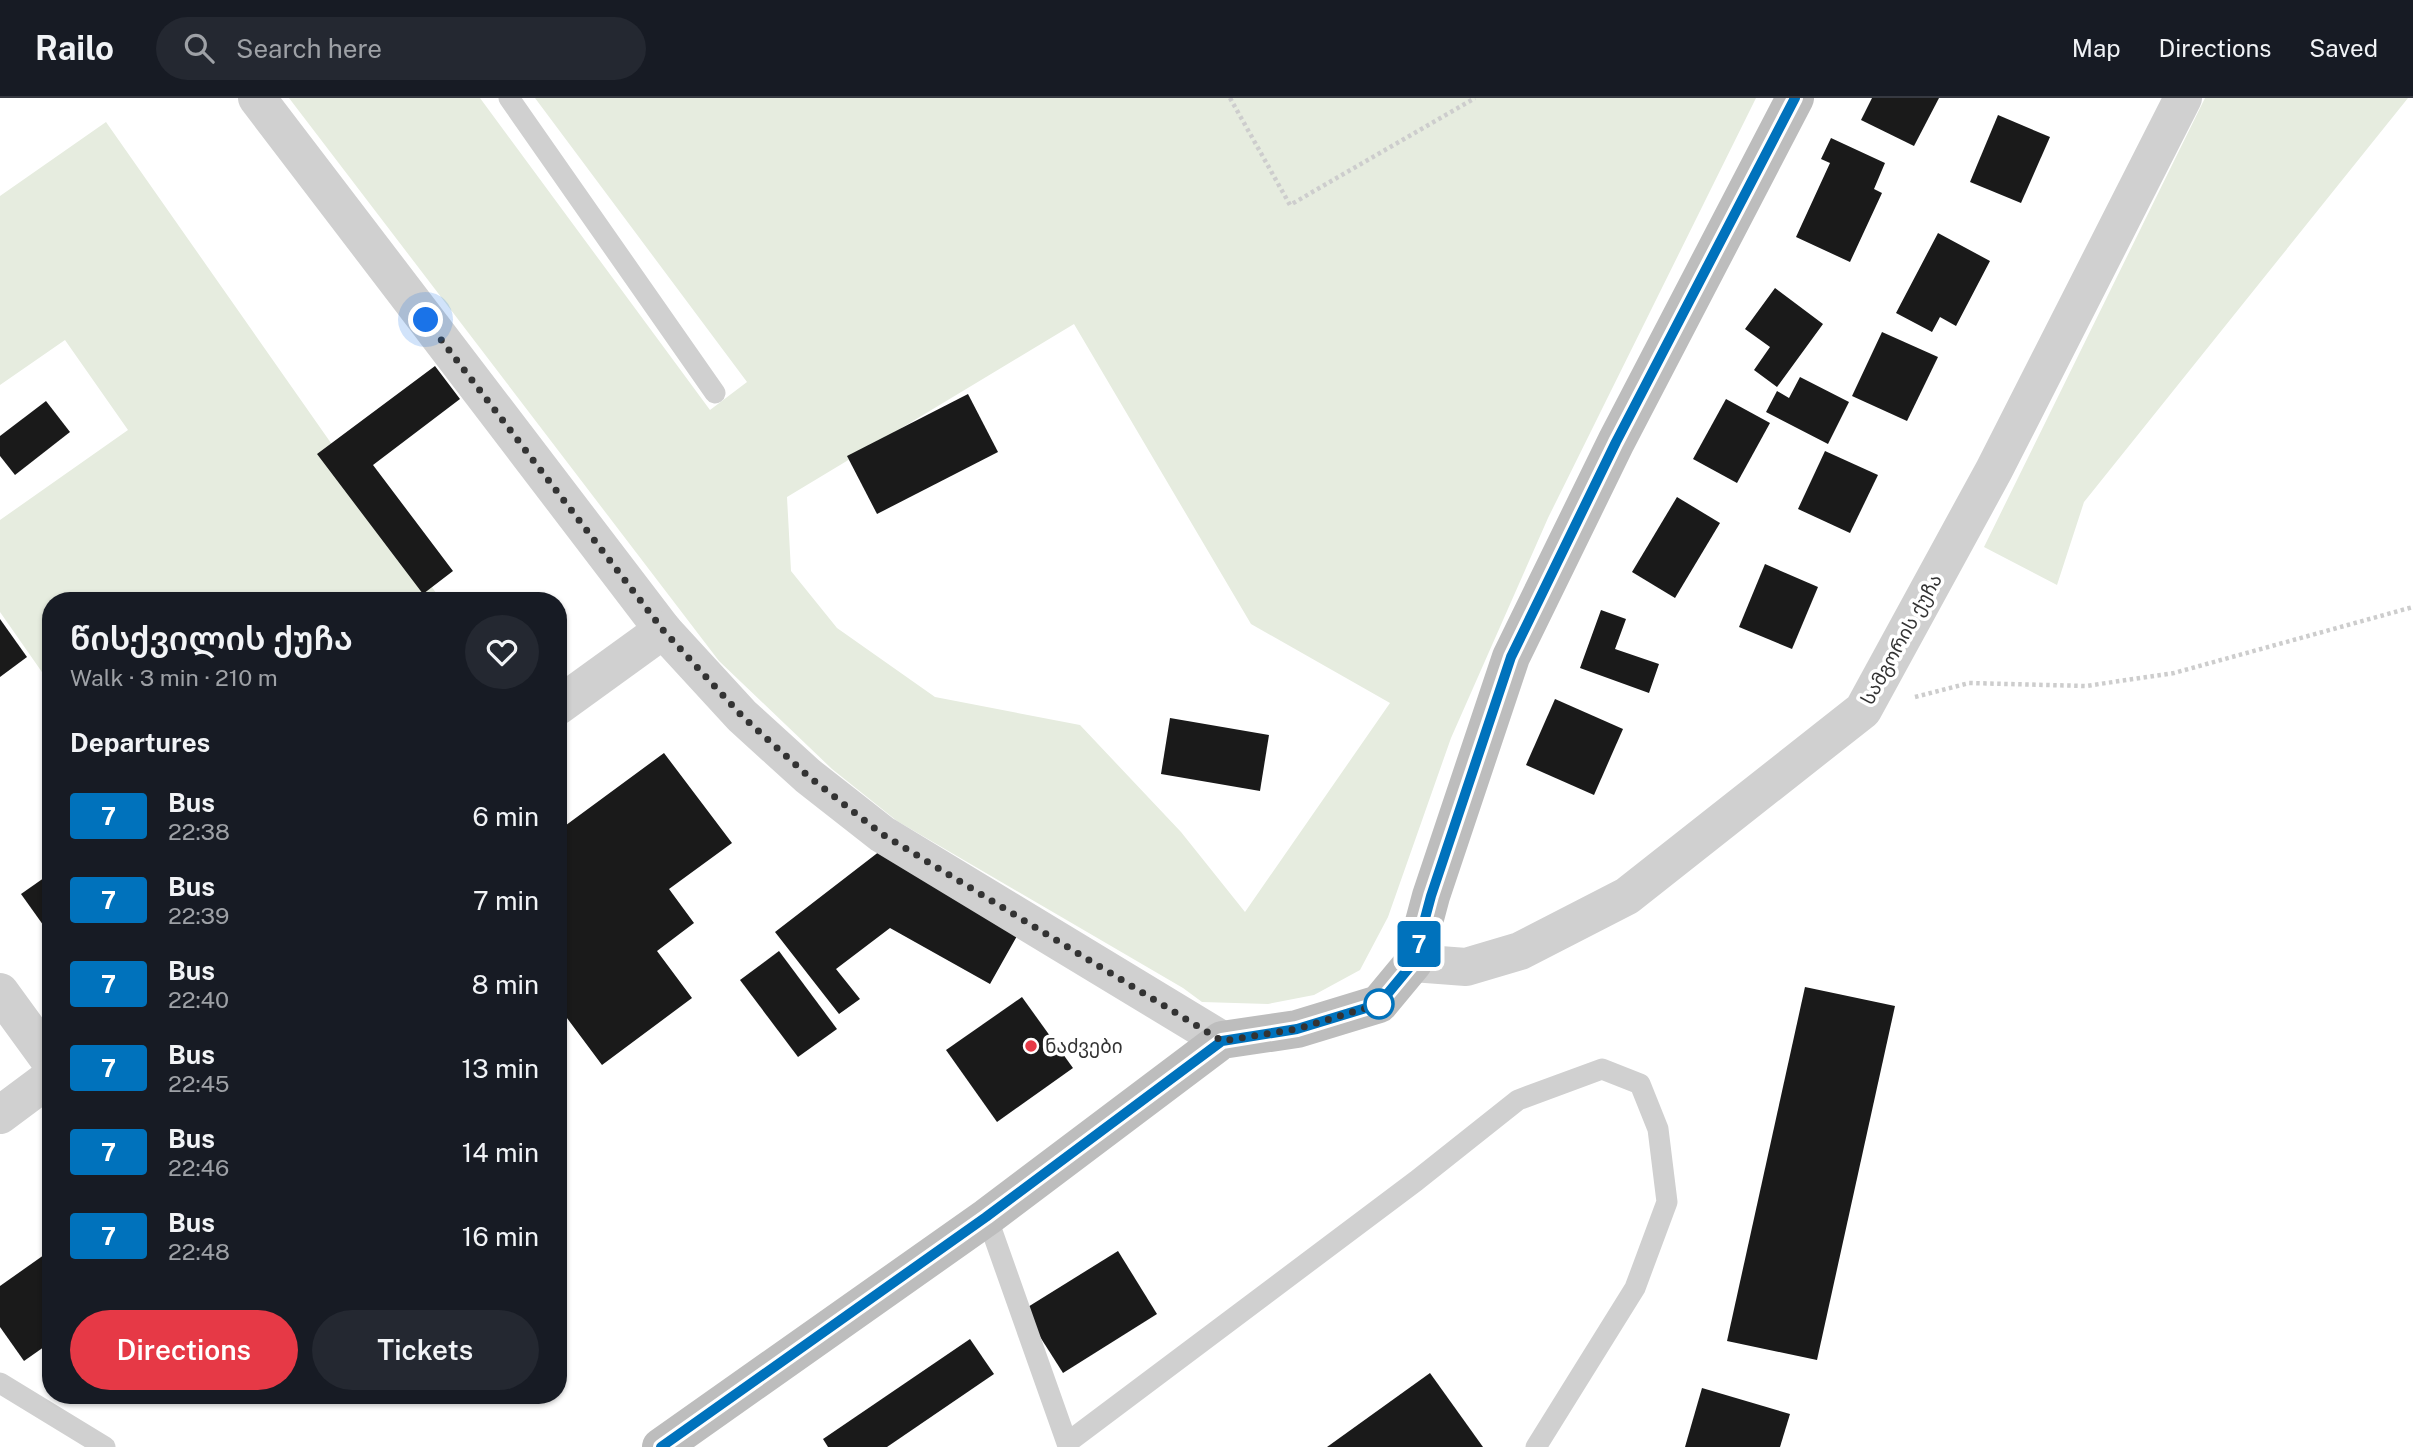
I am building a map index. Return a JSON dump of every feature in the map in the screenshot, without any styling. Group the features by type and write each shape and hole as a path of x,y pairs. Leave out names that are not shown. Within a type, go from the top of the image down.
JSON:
{"street":[{"path":"257,98 663,630 742,716 808,776 882,834 1222,1041"},
{"path":"661,1447 986,1217 1222,1041 1297,1029 1379,1004 1413,963 1431,896 1511,657 1616,442 1795,98"},
{"name":"სამგორის ქუჩა","path":"1413,963 1466,967 1520,951 1627,896 1863,710 2000,458 2183,98"},
{"path":"567,699 663,630"},
{"path":"0,992 42,1050"},
{"path":"0,1115 42,1084"}],"lane":[{"path":"509,98 715,393"},
{"path":"986,1217 1065,1445 1416,1181 1518,1100 1602,1069 1640,1084 1658,1129 1667,1202 1634,1288 1536,1447"},
{"path":"0,1383 105,1447"}],"path":[{"path":"1230,98 1290,205 1475,98"},
{"path":"1863,710 1969,683 2086,686 2174,673 2413,607"}],"shaded area":[{"path":"289,98 480,98 710,410 747,382 535,98 1756,98 1548,518 1451,738 1388,917 1360,970 1314,995 1268,1004 1202,1002 1183,988 897,821 832,769 719,661","holes":["1074,324 1251,624 1390,703 1245,912 1181,832 1080,725 935,697 837,628 791,571 787,497"]},
{"path":"2205,98 2408,98 2084,502 2057,585 1984,547"},
{"path":"106,122 435,592 42,592 42,672 0,612 0,520 128,430 65,340 0,385 0,196"}],"building":[{"path":"1872,98 1939,98 1914,146 1861,120"},
{"path":"1998,115 2050,137 2021,203 1970,182"},
{"path":"1831,138 1885,163 1874,189 1882,193 1850,262 1796,237 1830,163 1821,159"},
{"path":"1938,233 1990,261 1956,326 1940,317 1932,332 1896,313"},
{"path":"1775,288 1823,324 1777,387 1754,370 1770,347 1745,329"},
{"path":"1882,332 1938,357 1907,421 1852,396"},
{"path":"435,366 460,399 373,465 453,571 426,592 421,592 317,454"},
{"path":"1800,377 1849,402 1828,444 1766,412 1777,391 1789,398"},
{"path":"968,394 998,452 877,514 847,456"},
{"path":"1726,399 1770,423 1737,483 1693,459"},
{"path":"46,401 70,432 15,475 0,456 0,436"},
{"path":"1825,451 1878,475 1850,533 1798,509"},
{"path":"1677,497 1720,523 1675,598 1632,572"},
{"path":"1765,564 1818,587 1792,649 1739,627"},
{"path":"1601,610 1626,619 1615,649 1659,664 1649,693 1580,668"},
{"path":"0,619 27,657 0,677"},
{"path":"1555,699 1623,729 1594,795 1526,765"},
{"path":"1170,718 1269,735 1260,791 1161,774"},
{"path":"664,753 732,843 669,889 694,923 657,951 692,998 602,1065 567,1018 567,824"},
{"path":"880,851 1021,929 990,984 890,928 836,969 860,999 839,1014 775,932"},
{"path":"42,879 42,923 21,894"},
{"path":"779,951 837,1029 798,1057 740,980"},
{"path":"1805,987 1895,1006 1817,1360 1727,1341"},
{"path":"1022,997 1073,1068 997,1122 946,1050"},
{"path":"1118,1251 1157,1314 1063,1373 1023,1310"},
{"path":"42,1256 42,1348 24,1361 0,1327 0,1286"},
{"path":"970,1339 994,1374 887,1447 828,1447 823,1439"},
{"path":"1430,1373 1483,1447 1327,1447"},
{"path":"1702,1388 1790,1414 1780,1447 1685,1447"}],"bus line":[{"name":"7","path":"661,1447 986,1217 1222,1041 1297,1029 1379,1004 1413,963 1431,896 1511,657 1616,442 1795,98"}],"place":[{"name":"ნაძვები","path":"1031,1046"}],"route":[{"path":"426,320 663,630 742,716 808,776 882,834 1222,1041 1297,1029 1379,1004"}]}
